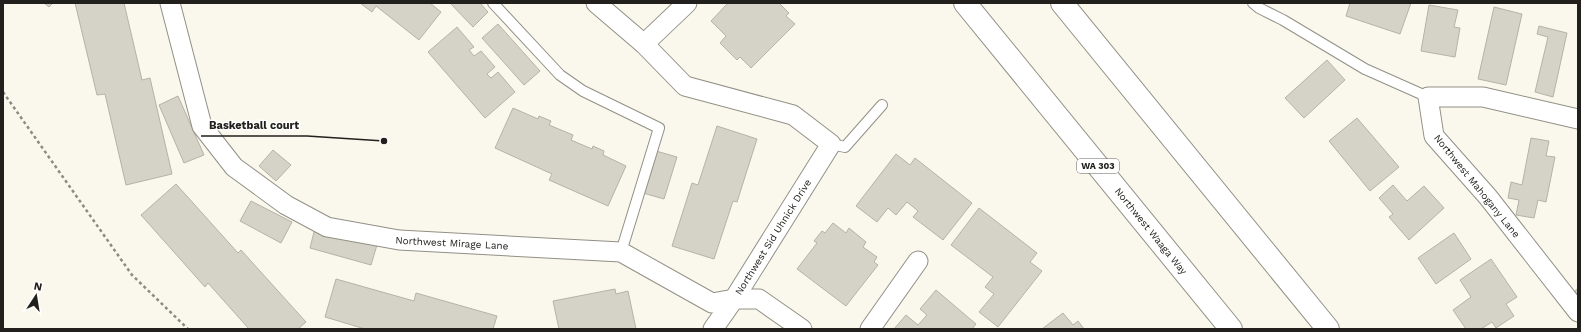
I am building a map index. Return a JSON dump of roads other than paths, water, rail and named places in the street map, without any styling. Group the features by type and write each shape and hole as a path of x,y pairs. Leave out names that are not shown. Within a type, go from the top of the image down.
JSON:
{"highway":[{"name":"Northwest Waaga Way","path":"965,3 1231,329"},
{"path":"1062,3 1328,329"}],"street":[{"name":"Northwest Mirage Lane","path":"170,3 202,126 234,167 286,204 327,227 399,240 621,252 712,303 734,299 759,299 802,329"},
{"path":"596,3 644,44 685,86 792,114 831,144"},
{"path":"644,44 687,3"},
{"path":"1428,97 1482,97 1578,119"},
{"name":"Northwest Mahogany Lane","path":"1428,97 1434,136 1488,197 1578,312"},
{"name":"Northwest Sid Uhnick Drive","path":"713,329 734,299 831,144"},
{"path":"870,329 918,261"}],"lane":[{"path":"493,3 560,74 583,91 659,128 621,252"},
{"path":"1254,3 1259,8 1284,20 1365,69 1428,97"},
{"path":"831,144 845,147 882,105"}],"place":[{"name":"Basketball court","path":"384,141"}]}
